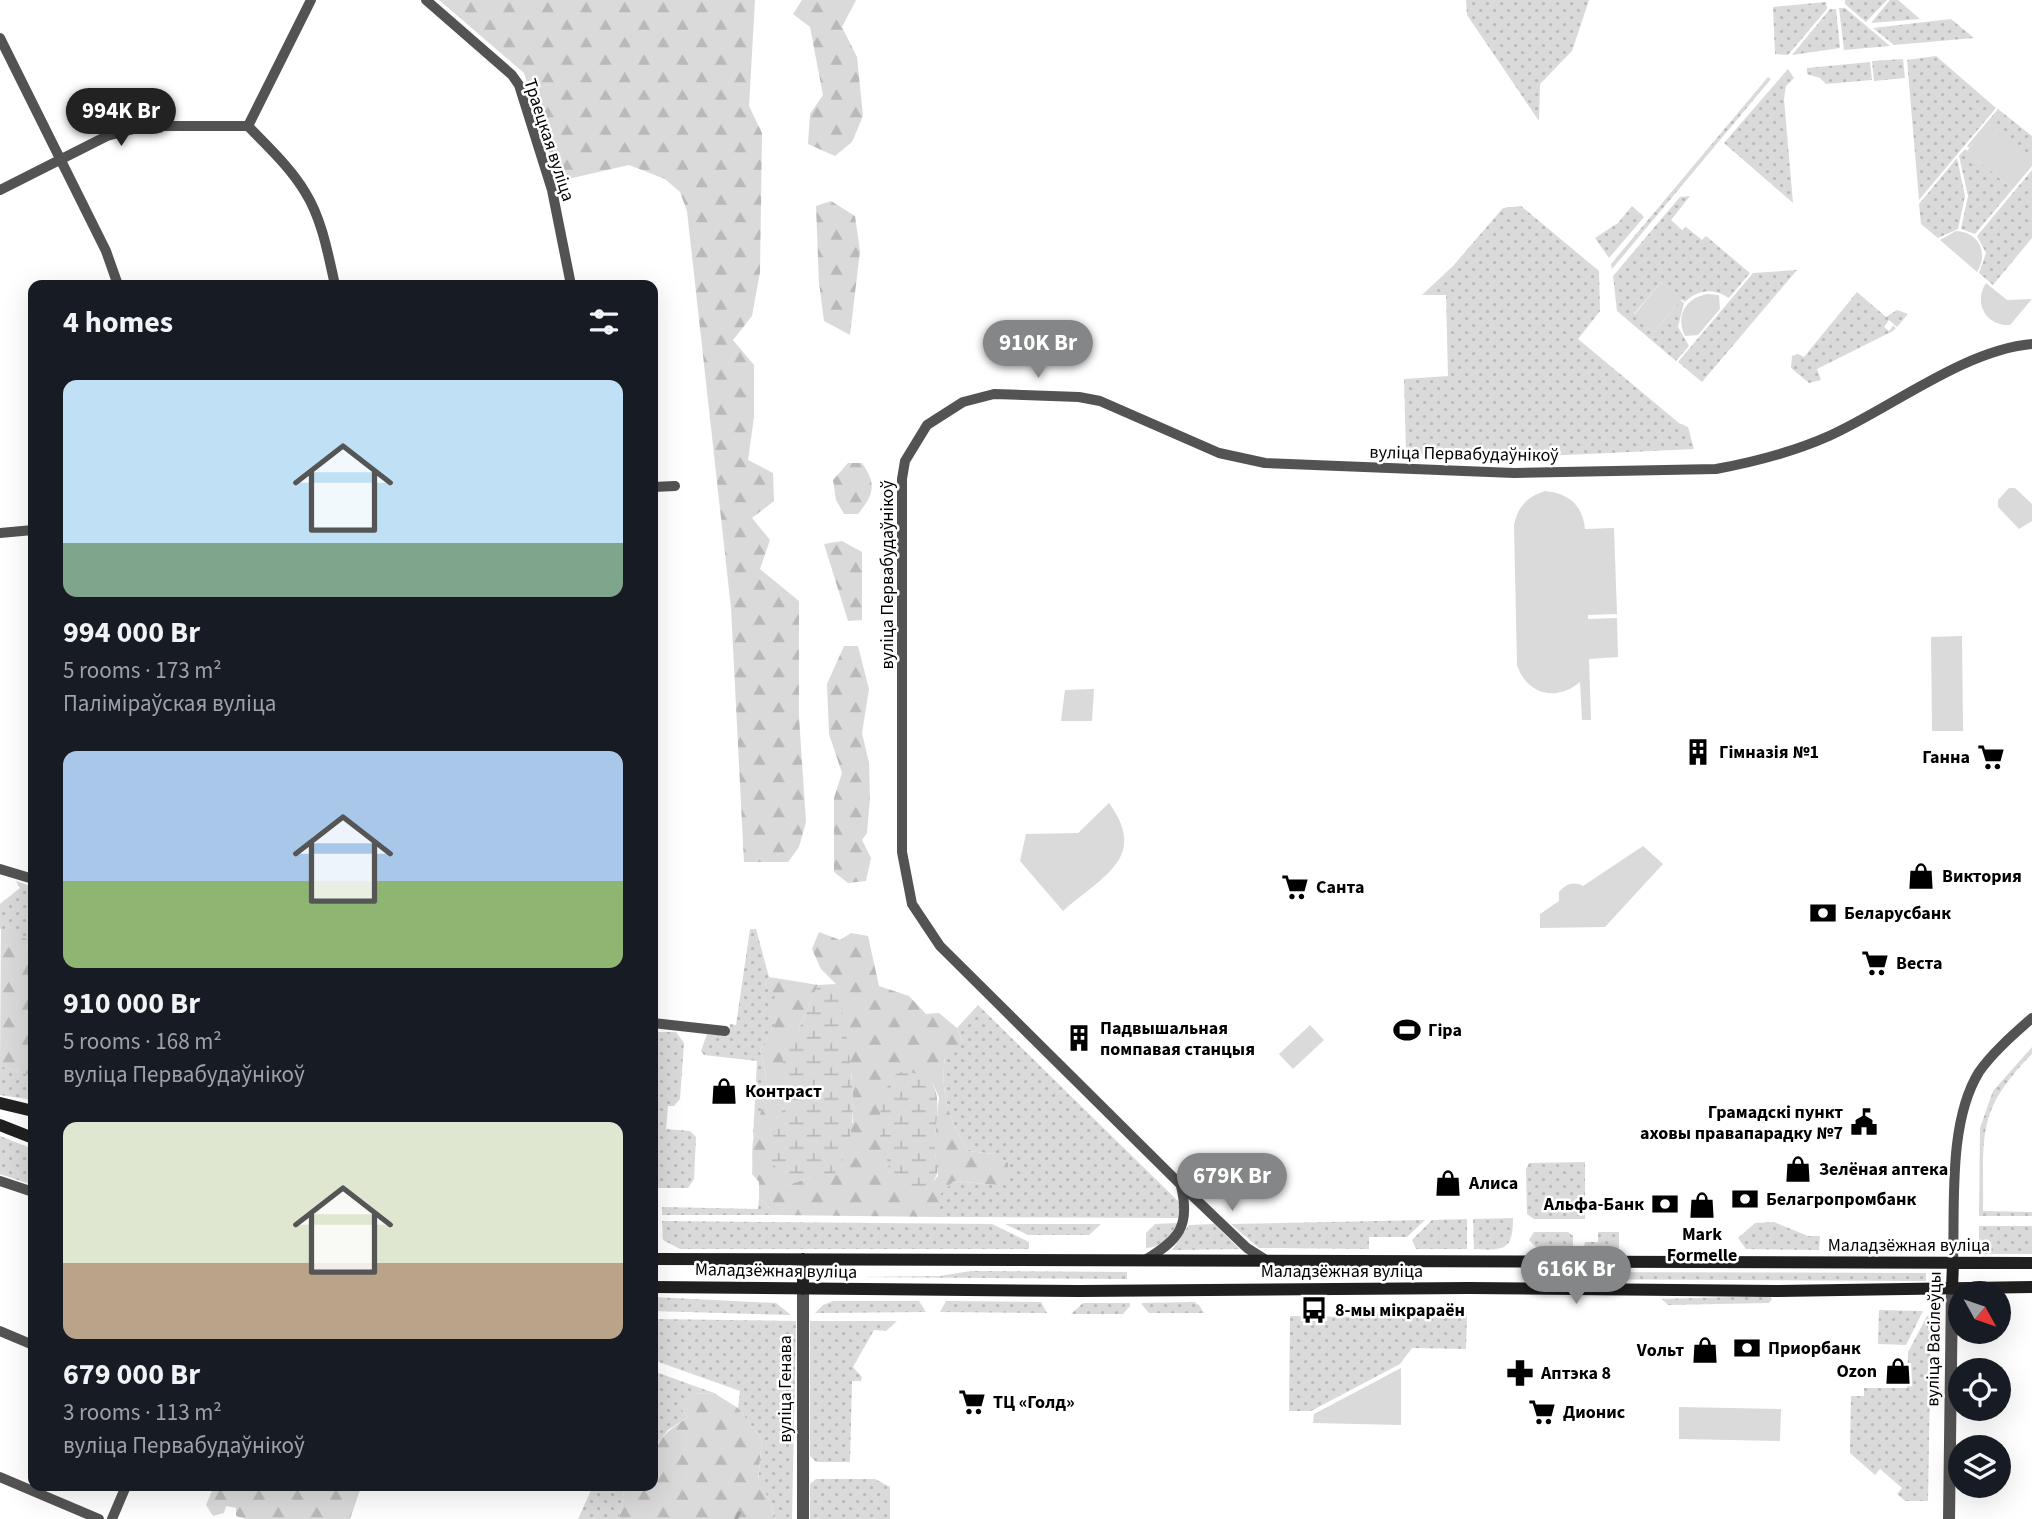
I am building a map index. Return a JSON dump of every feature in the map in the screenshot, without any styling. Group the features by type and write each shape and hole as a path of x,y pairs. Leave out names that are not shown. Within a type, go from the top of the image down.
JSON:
{"main road":[{"path":"0,1103 28,1110"},
{"path":"0,1125 28,1136"},
{"name":"Маладзёжная вуліца","path":"658,1259 2032,1263"},
{"name":"вуліца Генава","path":"803,1259 803,1289"},
{"name":"вуліца Васілеўцы","path":"1952,1281 1953,1263"},
{"name":"Маладзёжная вуліца","path":"658,1287 1948,1289"},
{"name":"Маладзёжная вуліца","path":"2011,1288 2032,1287"}],"street":[{"path":"248,126 311,0"},
{"name":"Траецкая вуліца","path":"426,0 512,75 519,85 552,190 570,280"},
{"path":"0,37 106,251 116,280"},
{"path":"0,190 107,136 145,126 248,126 286,164 307,193 322,232 334,280"},
{"name":"вуліца Первабудаўнікоў","path":"1267,1261 1247,1248 1181,1185 940,946 912,904 902,852 902,479 905,461 928,425 963,402 994,394 1079,397 1119,408 1219,453 1265,463 1514,473 1716,469 1748,463 1829,436 1985,354 2032,344"},
{"path":"658,487 675,485"},
{"path":"0,533 28,530"},
{"path":"0,869 28,877"},
{"name":"вуліца Васілеўцы","path":"1953,1263 1959,1132 1968,1094 1988,1061 2032,1018"},
{"path":"658,1024 726,1031"},
{"path":"0,1181 28,1190"},
{"path":"1145,1260 1169,1245 1178,1234 1184,1221 1186,1205 1181,1185"},
{"name":"вуліца Генава","path":"803,1289 803,1519"},
{"path":"0,1331 28,1343"},
{"name":"вуліца Васілеўцы","path":"1949,1519 1951,1344"},
{"path":"0,1477 28,1489"},
{"path":"33,1491 99,1519"},
{"path":"112,1519 124,1491"}],"green space":[{"path":"439,0 755,0 749,106 762,133 760,272 752,316 733,340 754,365 754,417 748,460 773,473 774,501 752,518 770,540 760,569 799,601 799,717 806,822 799,847 788,862 744,862 731,608 687,211 680,192 665,179 629,165 568,179 556,174 524,73"},
{"path":"802,0 856,0 842,27 857,57 863,116 852,142 835,156 808,144 810,114 823,95 810,27 793,14"},
{"path":"1466,0 1589,0 1572,51 1540,84 1539,121 1467,15"},
{"path":"1845,0 1887,0 1866,22 1845,4"},
{"path":"1890,0 1898,0 1920,19 1871,23"},
{"path":"1826,2 1827,9 1788,55 1775,54 1773,7"},
{"path":"1839,8 1845,8 1890,46 1844,50"},
{"path":"1830,9 1836,9 1840,48 1792,55"},
{"path":"1951,19 1974,38 1894,45 1873,28"},
{"path":"1936,56 1996,108 1919,200 1907,60"},
{"path":"1903,59 1905,78 1874,81 1872,61"},
{"path":"1870,62 1872,80 1826,84 1820,78 1807,74 1807,68"},
{"path":"1788,69 1794,78 1786,86 1784,99 1793,203 1724,143"},
{"path":"1768,77 1771,79 1612,269 1611,264"},
{"path":"1998,109 2032,136 2032,166 1975,234 1961,229 1968,196 1959,156 1965,149 2010,187 1989,125 1969,148 1967,146"},
{"path":"1988,125 2032,161 2010,187 1967,151"},
{"path":"1957,158 1965,196 1958,229 1938,238 1921,224 1919,204"},
{"path":"2032,170 2032,238 1993,285 1979,273 1986,253 1977,236"},
{"path":"1690,196 1671,220 1682,230 1686,227 1702,240 1706,236 1750,273 1729,298 1706,291 1695,294 1685,302 1661,282 1634,314 1654,332 1681,300 1684,303 1678,327 1689,346 1676,361 1617,311 1613,276 1680,197"},
{"path":"831,201 855,216 860,251 850,335 824,321 819,283 816,206"},
{"path":"1521,206 1599,271 1600,311 1578,339 1679,423 1688,427 1694,449 1523,457 1406,453 1404,379 1448,376 1446,295 1422,295 1453,266 1503,208"},
{"path":"1632,206 1644,217 1609,258 1595,238 1618,223"},
{"path":"1956,231 1971,235 1980,245 1982,258 1977,272 1940,240"},
{"path":"1797,270 1702,382 1678,362 1753,273"},
{"path":"1661,282 1682,299 1654,332 1634,315"},
{"path":"1986,283 2007,300 2032,299 2010,325 1994,322 1984,312 1982,305 1982,291"},
{"path":"1857,292 1886,317 1897,310 1908,314 1897,327 1889,320 1884,327 1889,331 1893,326 1896,328 1893,331 1817,369 1821,380 1809,383 1791,368 1792,356 1798,354 1804,357"},
{"path":"1708,294 1719,295 1720,309 1698,335 1685,336 1681,321 1688,303"},
{"path":"848,463 862,463 872,484 870,495 858,514 844,514 836,500 833,480"},
{"path":"2009,488 2015,488 2032,504 2032,521 2019,529 1998,507 1998,500"},
{"path":"1545,491 1561,494 1573,502 1581,513 1585,529 1614,528 1617,614 1588,615 1588,619 1617,618 1618,657 1589,659 1591,720 1582,720 1580,682 1561,692 1543,692 1528,683 1517,665 1514,525 1524,503"},
{"path":"842,541 862,552 862,620 848,621 824,544"},
{"path":"1962,636 1963,731 1932,731 1931,637"},
{"path":"844,646 858,646 869,689 862,733 869,763 870,798 867,833 862,840 871,858 866,881 848,883 834,872 834,798 842,773 829,734 827,684"},
{"path":"1094,689 1092,721 1061,721 1065,690"},
{"path":"1109,803 1120,822 1124,838 1122,852 1105,876 1063,911 1020,861 1026,834 1078,833"},
{"path":"1643,846 1663,864 1605,927 1540,928 1540,914 1559,901 1559,892 1564,887 1570,884 1583,886"},
{"path":"16,881 28,885 28,940 0,929 0,904 20,888"},
{"path":"1,928 28,940 25,954 28,955 28,1074 0,1066"},
{"path":"750,929 756,929 769,977 765,985 776,996 777,1020 760,1051 766,1085 761,1115 753,1138 757,1061 704,1055 701,1051 707,1034 728,1036 730,1024 736,1025"},
{"path":"819,932 840,940 851,933 868,936 879,986 909,996 926,1014 939,1013 957,1028 963,1043 954,1054 945,1056 944,1070 945,1095 951,1117 968,1151 995,1154 1008,1163 1008,1177 996,1185 954,1181 939,1195 939,1217 777,1215 759,1198 759,1182 752,1174 753,1140 766,1085 760,1051 777,1020 770,1009 775,996 765,985 769,977 818,985 798,1031 783,1043 785,1106 774,1122 788,1185 811,1177 853,1122 852,1078 837,985 821,969 812,949","holes":["933,1084 939,1097 934,1146 938,1176 924,1191 885,1150 881,1117"]},
{"path":"837,984 850,1060 853,1117 849,1143 840,1165 826,1182 811,1177 788,1185 772,1162 774,1122 785,1106 782,1042 798,1031 818,985"},
{"path":"978,1005 1180,1203 1179,1218 939,1217 939,1195 954,1181 996,1185 995,1154 968,1151 951,1117 945,1095 945,1056 963,1043 957,1028"},
{"path":"1310,1025 1324,1040 1293,1069 1279,1054"},
{"path":"658,1032 676,1032 684,1043 680,1099 674,1106 668,1106 666,1129 690,1131 696,1137 694,1179 688,1188 658,1188"},
{"path":"2032,1047 2032,1054 2000,1092 1986,1126 1983,1211 2032,1212 2032,1216 1979,1216 1980,1128 1993,1091"},
{"path":"0,1066 28,1074 28,1099 0,1095"},
{"path":"898,1072 926,1077 936,1094 937,1173 924,1191 908,1185 895,1174 886,1158 881,1140 882,1102 888,1085"},
{"path":"0,1136 28,1147 28,1183 0,1174"},
{"path":"1585,1162 1585,1219 1534,1219 1527,1214 1526,1169 1529,1163"},
{"path":"759,1198 777,1215 662,1215 662,1207 758,1209"},
{"path":"1513,1218 1511,1237 1504,1247 1474,1249 1473,1219"},
{"path":"1467,1219 1467,1249 1416,1249 1412,1240 1432,1220"},
{"path":"1425,1220 1407,1237 1369,1237 1369,1249 1259,1248 1231,1224"},
{"path":"662,1221 992,1224 1029,1242 1029,1249 680,1249 663,1240"},
{"path":"1774,1222 1808,1236 1820,1236 1819,1250 1746,1249 1738,1238 1755,1223"},
{"path":"1178,1223 1165,1240 1157,1246 1146,1248 1146,1233 1155,1224"},
{"path":"1005,1224 1101,1224 1089,1235 1028,1235"},
{"path":"1214,1224 1240,1249 1172,1250 1189,1225"},
{"path":"1979,1226 2032,1226 2032,1254 1979,1254"},
{"path":"1534,1232 1568,1232 1573,1236 1573,1247 1584,1247 1585,1242 1598,1242 1598,1232 1619,1232 1619,1251 1539,1250 1529,1240"},
{"path":"971,1271 1127,1272 1127,1279 857,1277 940,1276"},
{"path":"1543,1272 1926,1273 1926,1281 1543,1279 1539,1276"},
{"path":"1770,1296 1772,1299 1769,1303 1668,1305 1662,1299"},
{"path":"658,1297 776,1303 791,1315 658,1311"},
{"path":"833,1301 919,1301 926,1312 815,1313 823,1305"},
{"path":"946,1301 1041,1302 1047,1313 940,1312"},
{"path":"1194,1302 1204,1313 1149,1313 1142,1305 1142,1303"},
{"path":"1083,1303 1130,1303 1130,1306 1123,1314 1071,1314"},
{"path":"1879,1310 1923,1311 1906,1345 1878,1344"},
{"path":"1358,1313 1467,1315 1466,1349 1412,1348 1400,1364 1311,1411 1289,1411 1290,1316 1357,1317"},
{"path":"1927,1316 1931,1316 1928,1501 1905,1501 1897,1494 1902,1488 1880,1469 1875,1475 1850,1453 1851,1396 1864,1396 1864,1388 1907,1388 1908,1352"},
{"path":"658,1319 796,1321 792,1519 775,1519 771,1503 758,1480 762,1440 738,1408 740,1391 658,1362"},
{"path":"810,1321 897,1321 886,1331 874,1330 853,1367 862,1377 861,1381 852,1381 850,1462 816,1462 810,1456"},
{"path":"1401,1368 1401,1425 1313,1423 1314,1414"},
{"path":"658,1373 714,1393 692,1394 679,1406 688,1417 668,1430 658,1443"},
{"path":"714,1393 738,1408 762,1440 758,1479 771,1503 775,1519 619,1519 624,1491 658,1491 658,1444 668,1432 688,1417 678,1406 692,1394"},
{"path":"1679,1407 1781,1409 1780,1441 1679,1439"},
{"path":"816,1479 875,1479 890,1487 890,1519 810,1519 810,1484"},
{"path":"212,1491 360,1491 350,1519 246,1519 236,1516 236,1508 226,1506 224,1513 213,1516 206,1505"},
{"path":"591,1491 624,1491 619,1519 578,1519"}],"waterway":[{"path":"736,1519 739,1513"}],"place":[{"name":"Гімназія №1","path":"1698,752"},
{"name":"Ганна","path":"1991,757"},
{"name":"Виктория","path":"1921,876"},
{"name":"Санта","path":"1295,887"},
{"name":"Беларусбанк","path":"1823,913"},
{"name":"Веста","path":"1875,963"},
{"name":"Гіра","path":"1407,1030"},
{"name":"Падвышальная помпавая станцыя","path":"1079,1038"},
{"name":"Контраст","path":"724,1091"},
{"name":"Грамадскі пункт аховы правапарадку №7","path":"1864,1122"},
{"name":"Зелёная аптека","path":"1798,1169"},
{"name":"Алиса","path":"1448,1183"},
{"name":"Белагропромбанк","path":"1745,1199"},
{"name":"Альфа-Банк","path":"1665,1204"},
{"name":"Mark Formelle","path":"1702,1205"},
{"name":"8-мы мікрараён","path":"1314,1310"},
{"name":"Приорбанк","path":"1747,1348"},
{"name":"Vольт","path":"1705,1350"},
{"name":"Ozon","path":"1898,1371"},
{"name":"Аптэка 8","path":"1520,1373"},
{"name":"ТЦ «Голд»","path":"972,1402"},
{"name":"Дионис","path":"1542,1412"}]}
